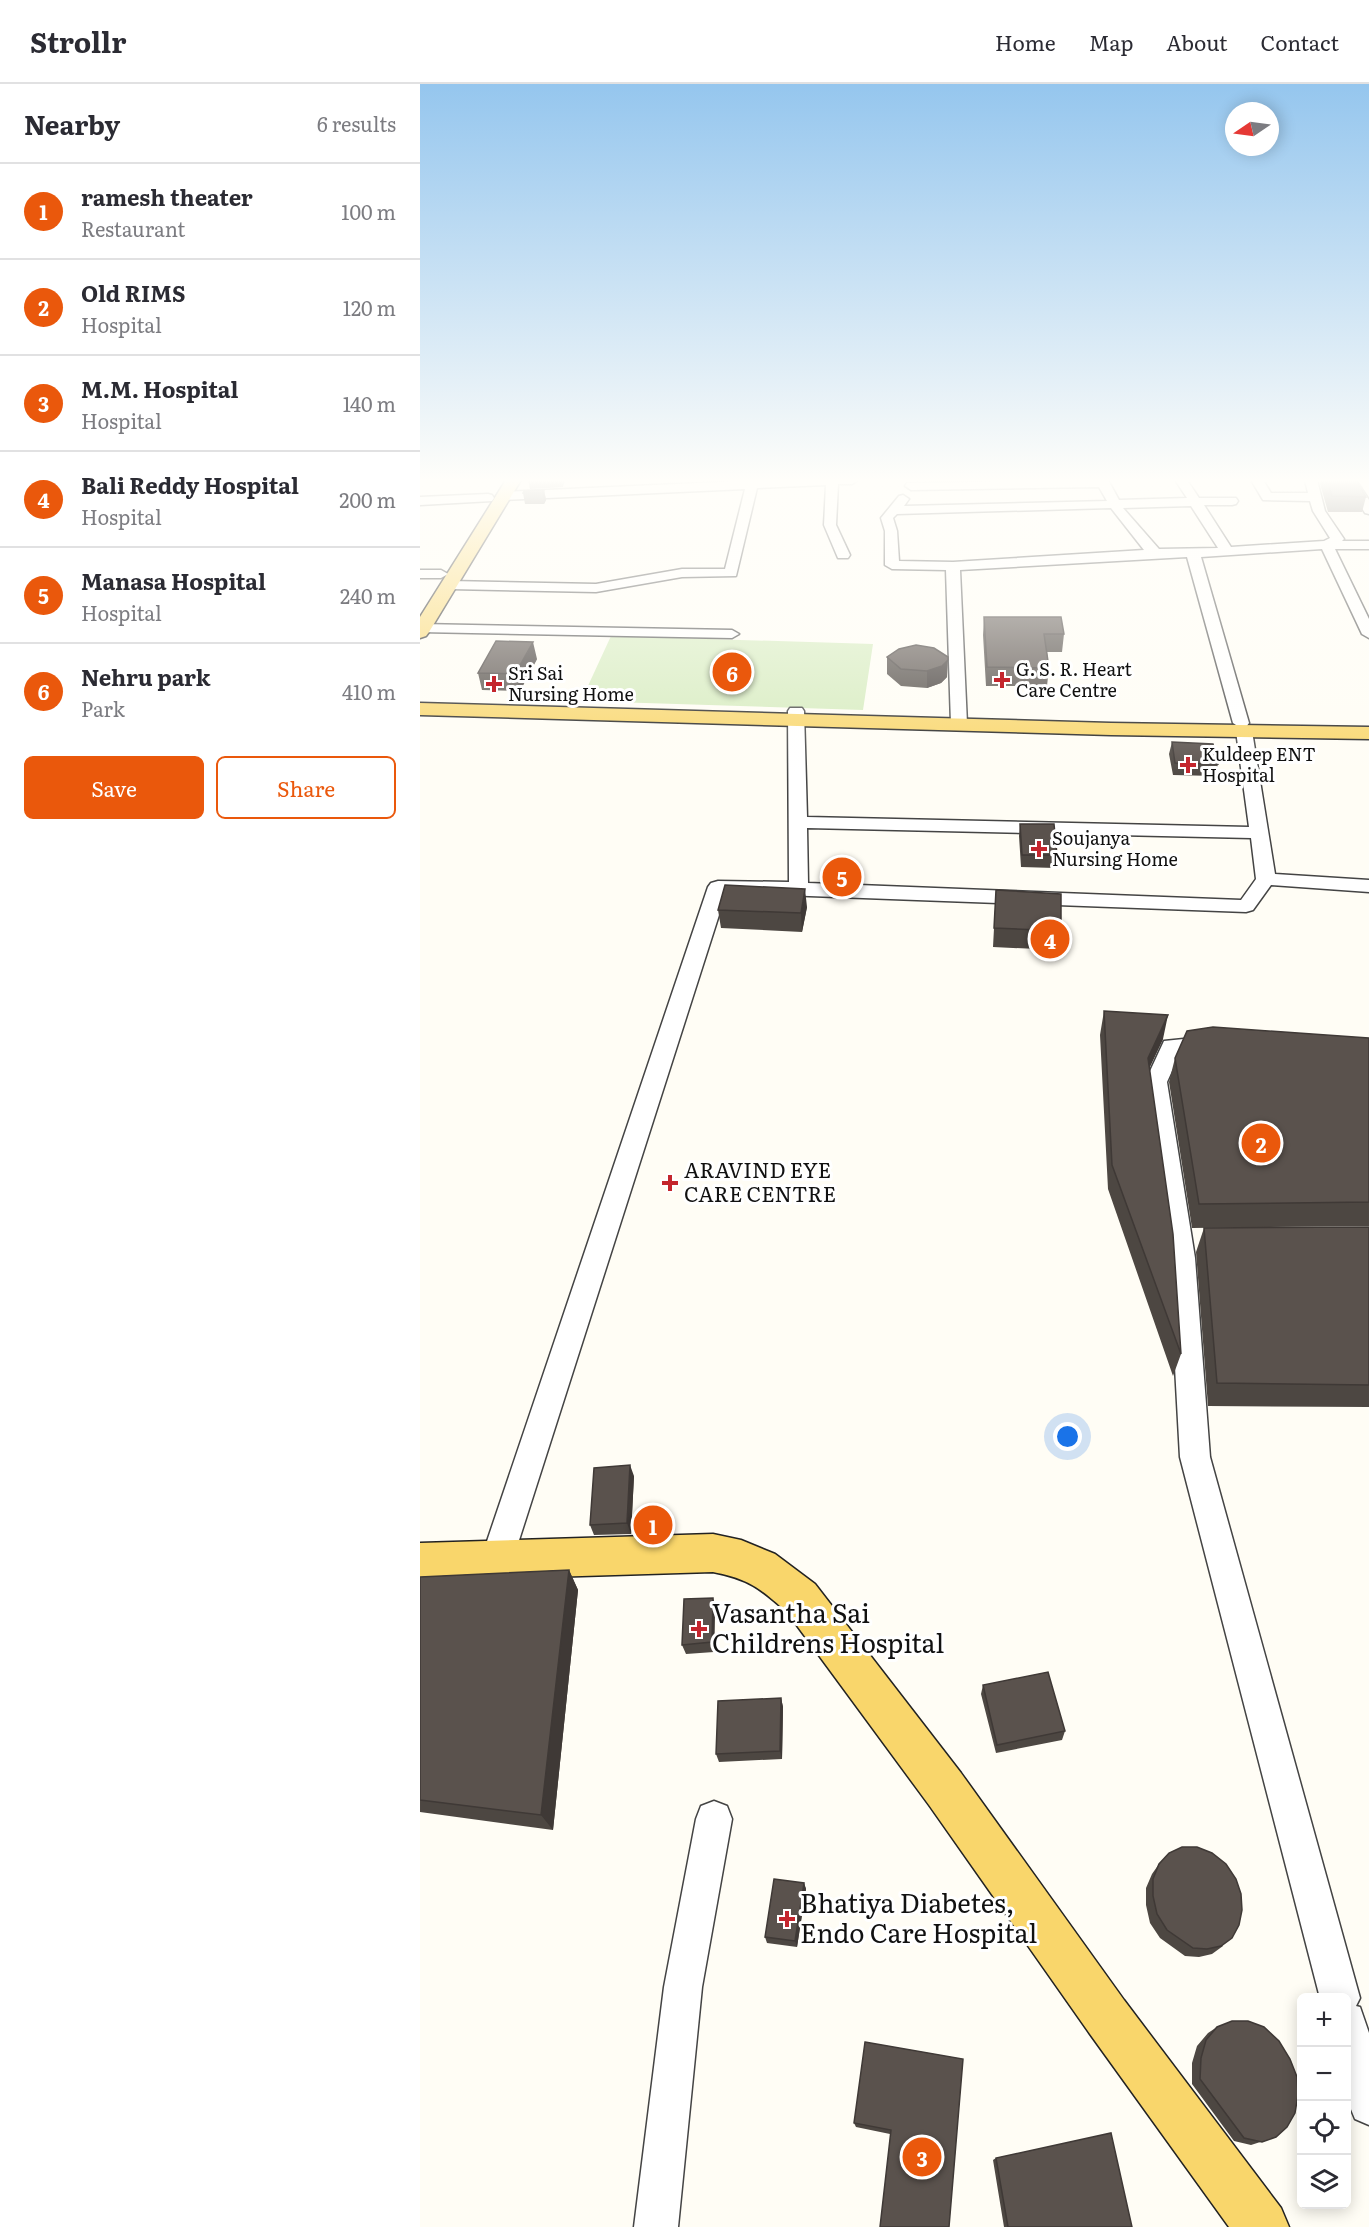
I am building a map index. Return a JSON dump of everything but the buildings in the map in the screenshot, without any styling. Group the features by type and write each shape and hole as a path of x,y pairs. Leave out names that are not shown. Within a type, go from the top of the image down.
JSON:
{"main road":[{"path":"420,608 445,580"},
{"path":"421,630 446,580"},
{"path":"420,703 959,721 1243,727 1369,733"},
{"path":"420,710 796,715"},
{"path":"1243,727 1369,725"},
{"path":"420,1562 713,1553 749,1560 775,1574 801,1598 945,1789 1107,2017 1262,2227"}],"street":[{"path":"463,580 596,588 642,580"},
{"path":"954,580 959,721"},
{"path":"497,1559 718,887 799,888 1246,906 1266,879 1243,727 1201,580"},
{"path":"1344,580 1369,634"},
{"path":"421,630 732,634"},
{"path":"796,715 796,822 799,888"},
{"path":"796,822 1259,833"},
{"path":"1266,879 1369,886"},
{"path":"1230,1044 1207,1042 1172,1046 1156,1082 1191,1240 1195,1457 1339,1993"},
{"path":"656,2227 683,1987 714,1819"},
{"path":"1351,2036 1369,2105"}],"green space":[{"path":"611,636 873,644 863,710 581,701"}],"place":[{"name":"Nehru park","path":"732,672"},
{"name":"G. S. R. Heart Care Centre","path":"1002,680"},
{"name":"Sri Sai Nursing Home","path":"494,684"},
{"name":"Kuldeep ENT Hospital","path":"1188,765"},
{"name":"Soujanya Nursing Home","path":"1039,849"},
{"name":"Manasa Hospital","path":"842,877"},
{"name":"Bali Reddy Hospital","path":"1050,939"},
{"name":"Old RIMS","path":"1261,1143"},
{"name":"ARAVIND EYE CARE CENTRE","path":"670,1183"},
{"name":"ramesh theater","path":"653,1525"},
{"name":"Vasantha Sai Childrens Hospital","path":"699,1629"},
{"name":"Bhatiya Diabetes, Endo Care Hospital","path":"787,1919"},
{"name":"M.M. Hospital","path":"922,2157"}]}
